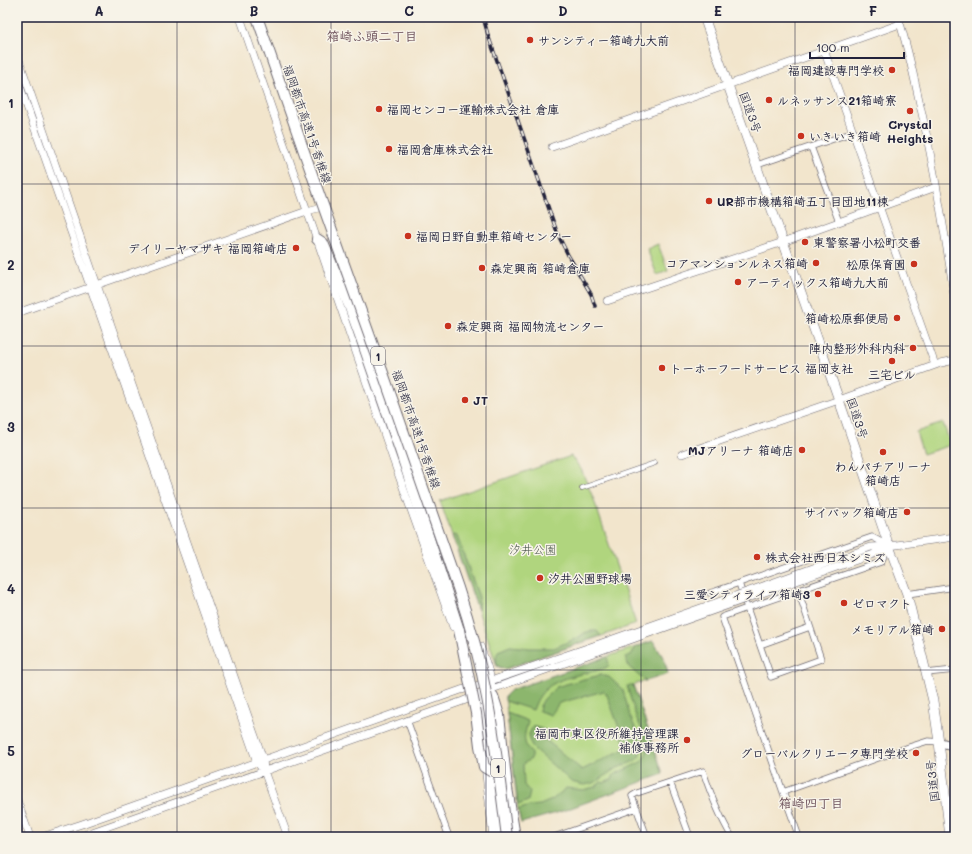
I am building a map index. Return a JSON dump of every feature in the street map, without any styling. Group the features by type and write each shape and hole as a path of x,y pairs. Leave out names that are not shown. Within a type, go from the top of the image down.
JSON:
{"highway":[{"name":"福岡都市高速1号香椎線","path":"257,17 322,209 456,589 466,624 482,699 501,837"},
{"name":"福岡都市高速1号香椎線","path":"257,17 383,372 469,622 487,698 506,837"},
{"name":"国道3号","path":"704,17 907,594 933,701 951,811 950,837"},
{"path":"317,239 324,243 362,341 400,450 459,630 476,713 484,767 492,772"},
{"path":"493,692 499,715 507,788 515,837"}],"main road":[{"path":"939,742 955,745"}],"street":[{"path":"240,17 394,462 461,648 476,696 481,724 486,783 493,837"},
{"path":"257,17 326,206 460,587 491,681 493,692 490,726 506,837"},
{"path":"552,147 824,50 899,20 921,109 936,186 955,301"},
{"path":"824,50 935,365"},
{"path":"17,54 94,286 288,837"},
{"path":"17,78 94,286"},
{"path":"757,165 854,132"},
{"path":"811,147 839,222"},
{"path":"607,301 783,242 936,186"},
{"path":"17,313 307,211 326,206"},
{"path":"682,454 935,365 955,360"},
{"path":"582,488 655,463"},
{"path":"710,593 872,537 889,546"},
{"path":"42,837 461,690 597,648 767,588 871,547 955,537"},
{"path":"799,837 722,617 881,562 889,546"},
{"path":"740,583 771,677 821,659 798,590"},
{"path":"907,594 955,587"},
{"path":"760,645 810,627"},
{"path":"78,837 407,720 476,696 493,692 597,648"},
{"path":"926,673 955,670"},
{"path":"407,720 449,837"},
{"path":"783,792 909,747 928,741 939,742"},
{"path":"647,837 632,796 702,771 714,803 732,837"},
{"path":"670,782 690,837"},
{"path":"17,800 30,837"},
{"path":"554,837 637,808"}],"green space":[{"path":"658,244 668,271 657,275 647,249"},
{"path":"943,423 951,445 923,454 916,432"},
{"name":"汐井公園","path":"571,456 581,469 594,500 636,624 505,669 497,666 440,501"},
{"path":"452,536 457,536 479,597 478,610"},
{"path":"590,631 597,631 601,636 505,669 497,666 496,657 498,651 510,646 554,648"},
{"path":"653,641 664,659 668,674 633,685 663,774 521,823 518,810 505,696 511,690"},
{"path":"653,641 664,659 668,674 646,681 629,667 625,657 631,655 636,647"},
{"path":"607,657 609,665 605,668 569,677 550,685 540,696 533,710 505,701 505,696 511,690"},
{"path":"601,675 609,677 623,690 630,716 642,744 639,757 635,761 615,769 594,783 584,785 571,782 533,748 529,740 529,734 533,726 545,730 545,739 582,770 624,749 625,744 607,695 604,691 559,703 551,715 539,711 544,699 556,687"},
{"path":"633,685 663,774 560,812 521,823 518,810 529,806 540,805 552,800 566,788 583,790 595,787 601,782 604,783 613,779 613,775 639,763 644,759 647,751 644,734 636,717 627,686"},
{"path":"507,713 528,721 525,741 531,753 531,759 523,764 524,785 530,792 528,801 518,805"}],"railway":[{"path":"483,17 558,235 591,294 595,306"}],"place":[{"name":"サンシティー箱崎九大前","path":"530,40"},
{"name":"福岡建設専門学校","path":"892,70"},
{"name":"ルネッサンス21箱崎寮","path":"769,100"},
{"name":"福岡センコー運輸株式会社 倉庫","path":"379,109"},
{"name":"Crystal Heights","path":"910,111"},
{"name":"いきいき箱崎","path":"801,136"},
{"name":"福岡倉庫株式会社","path":"389,149"},
{"name":"UR都市機構箱崎五丁目団地11棟","path":"709,201"},
{"name":"福岡日野自動車箱崎センター","path":"408,236"},
{"name":"東警察署小松町交番","path":"805,242"},
{"name":"デイリーヤマザキ 福岡箱崎店","path":"296,248"},
{"name":"コアマンションルネス箱崎","path":"816,263"},
{"name":"松原保育園","path":"914,264"},
{"name":"森定興商 箱崎倉庫","path":"482,268"},
{"name":"アーティックス箱崎九大前","path":"738,282"},
{"name":"箱崎松原郵便局","path":"897,318"},
{"name":"森定興商 福岡物流センター","path":"448,326"},
{"name":"陣内整形外科内科","path":"913,348"},
{"name":"三宅ビル","path":"892,361"},
{"name":"トーホーフードサービス 福岡支社","path":"662,368"},
{"name":"JT","path":"465,400"},
{"name":"MJアリーナ 箱崎店","path":"802,450"},
{"name":"わんパチアリーナ 箱崎店","path":"883,452"},
{"name":"サイバック箱崎店","path":"907,512"},
{"name":"株式会社西日本シミズ","path":"757,557"},
{"name":"汐井公園野球場","path":"540,578"},
{"name":"三愛シティライフ箱崎3","path":"818,594"},
{"name":"ゼロマクト","path":"844,603"},
{"name":"メモリアル箱崎","path":"942,629"},
{"name":"福岡市東区役所維持管理課 補修事務所","path":"687,740"},
{"name":"グローバルクリエータ専門学校","path":"916,753"}],"district":[{"name":"箱崎ふ頭二丁目","path":"372,35"},
{"name":"箱崎四丁目","path":"811,802"}]}
